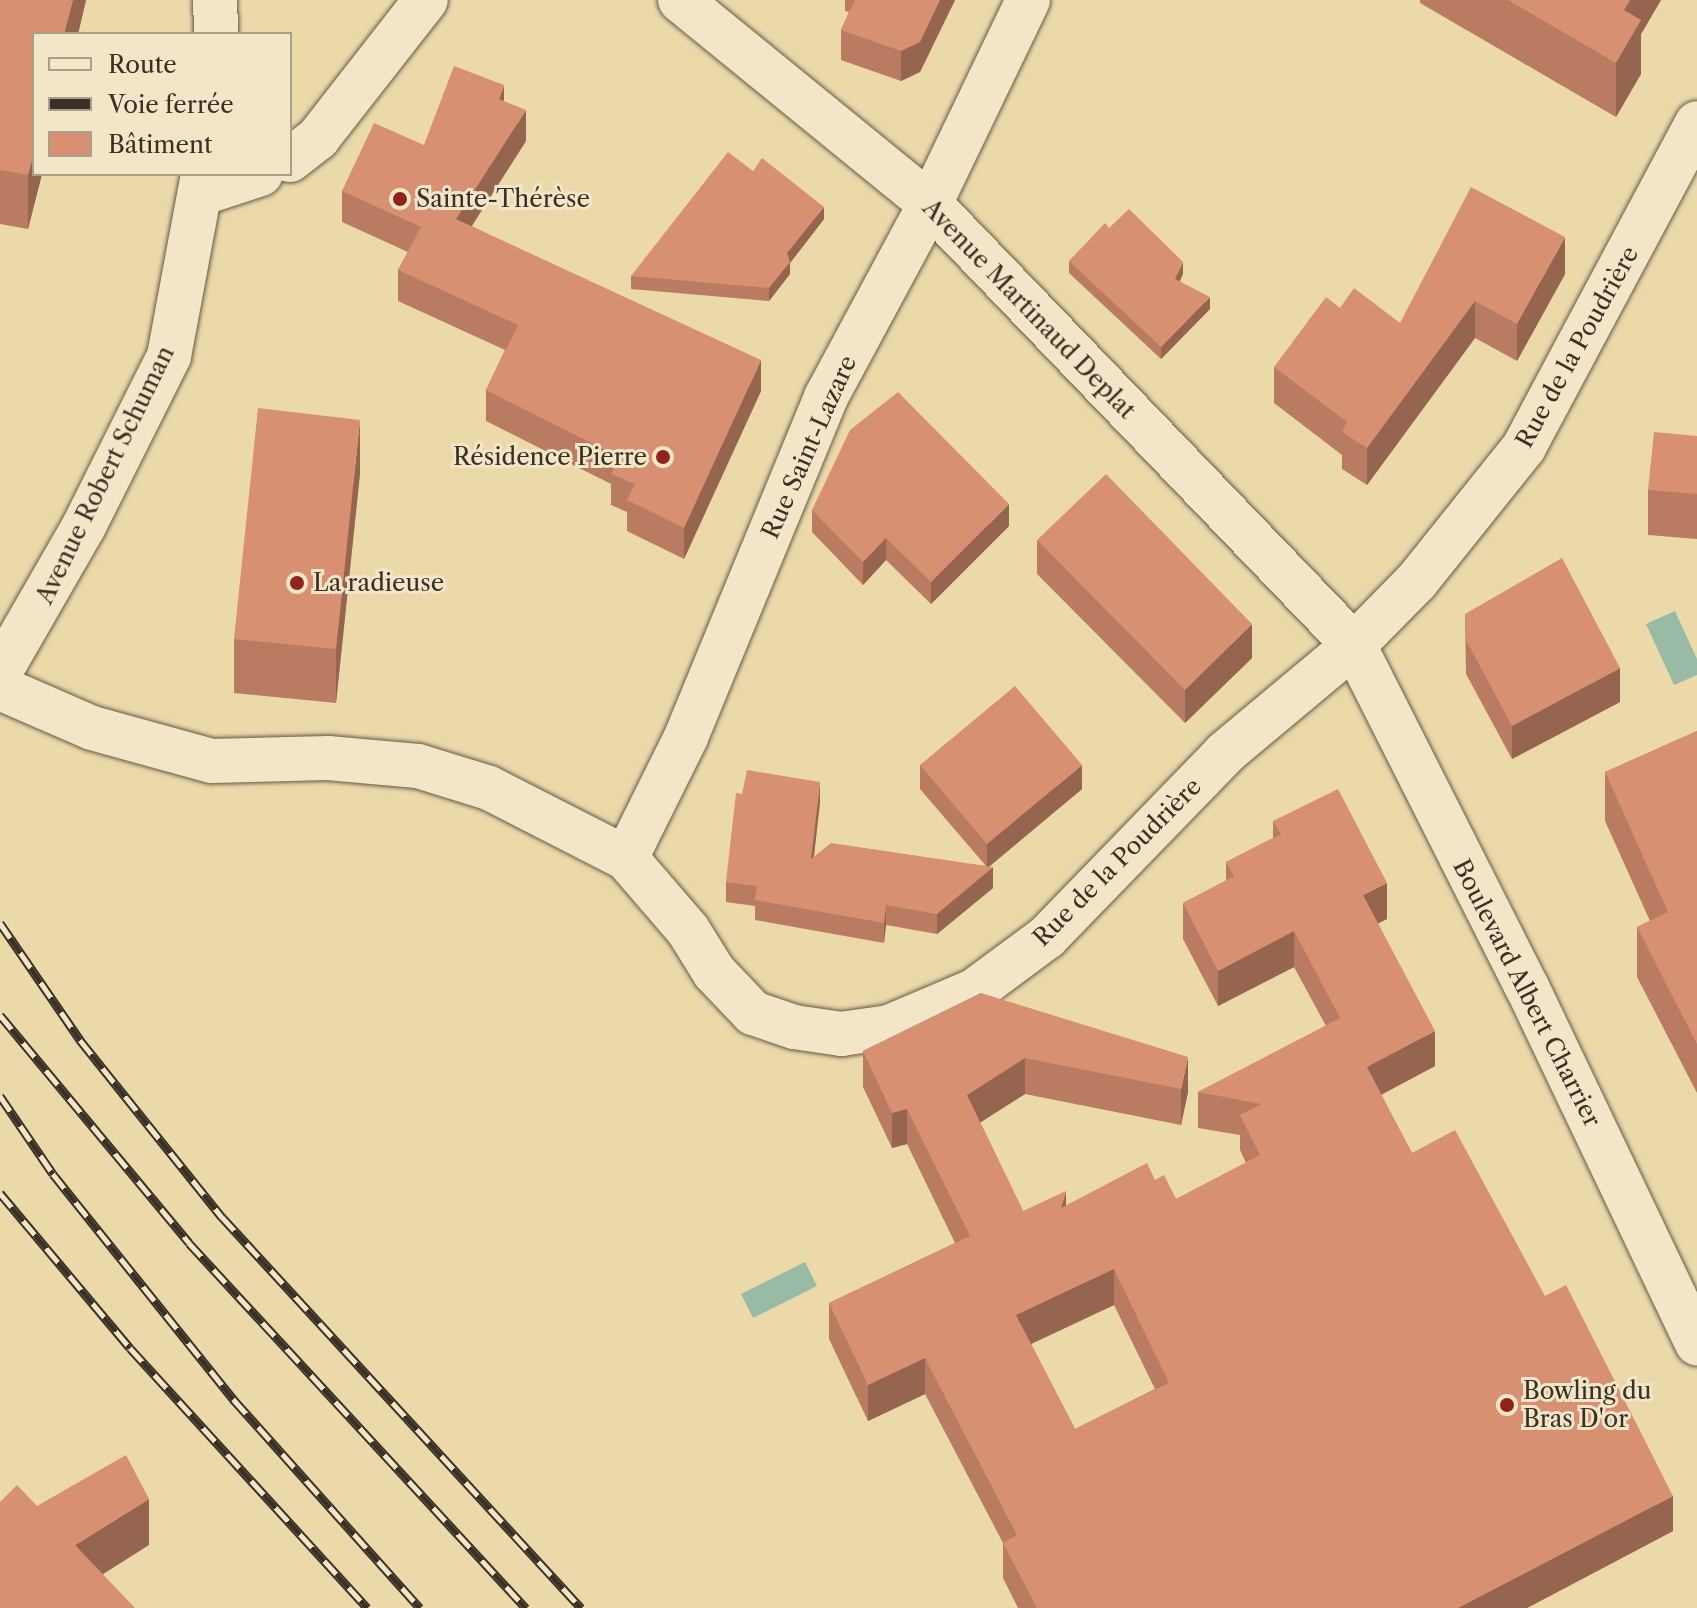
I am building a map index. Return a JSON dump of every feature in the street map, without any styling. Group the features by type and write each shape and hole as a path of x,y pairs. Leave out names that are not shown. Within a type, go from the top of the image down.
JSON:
{"street":[{"path":"215,0 216,32"},
{"path":"292,158 318,138 426,0"},
{"name":"Avenue Martinaud Deplat","path":"680,0 930,204 1354,645"},
{"name":"Rue Saint-Lazare","path":"626,858 686,737 826,397 930,204 1028,0"},
{"name":"Rue de la Poudrière","path":"0,688 92,728 212,761 328,758 418,766 489,788 626,858 688,930 714,972 753,1013 794,1027 841,1034 889,1027 974,991 1047,937 1225,753 1354,645 1416,582 1524,447 1697,123"},
{"path":"201,184 249,176"},
{"name":"Avenue Robert Schuman","path":"0,672 84,526 169,356 201,184"},
{"name":"Boulevard Albert Charrier","path":"1354,645 1527,987 1697,1343"}],"shaded area":[{"path":"1675,611 1697,659 1697,675 1674,685 1646,624"},
{"path":"805,1262 817,1286 753,1318 741,1294"}],"building":[{"path":"0,0 73,0 65,32 32,32 32,160 28,175 0,170"},
{"path":"855,0 940,0 920,42 901,51 841,30"},
{"path":"1508,0 1630,0 1624,10 1641,20 1616,63"},
{"path":"454,66 504,85 499,99 526,110 456,219 761,360 684,528 627,500 635,484 611,474 619,457 486,390 518,325 398,270 421,227 342,191 374,123 424,145"},
{"path":"728,152 753,171 762,158 824,207 787,253 790,262 769,288 631,276"},
{"path":"1471,187 1565,237 1517,324 1475,301 1367,448 1342,432 1347,422 1274,367 1326,297 1340,308 1354,288 1400,323"},
{"path":"1129,209 1183,262 1175,279 1210,297 1161,347 1069,261 1105,223 1109,228"},
{"path":"898,392 1009,504 931,582 886,538 863,562 812,510 850,430"},
{"name":"La radieuse","path":"258,408 360,420 336,649 234,639"},
{"path":"1654,432 1697,436 1697,494 1648,490"},
{"path":"1106,474 1252,624 1185,690 1037,540"},
{"path":"1562,558 1620,668 1512,726 1466,640 1465,614"},
{"path":"1015,686 1082,765 987,844 920,765"},
{"path":"1697,731 1697,1044 1637,927 1668,912 1605,772"},
{"path":"747,770 820,782 811,859 831,843 993,867 937,914 886,905 884,923 755,900 757,886 726,882 736,793 742,794"},
{"path":"1338,789 1387,883 1363,895 1435,1031 1367,1067 1412,1153 1455,1130 1545,1296 1566,1285 1673,1496 1458,1608 1037,1608 1003,1543 1017,1535 925,1358 868,1385 829,1303 970,1236 907,1109 892,1113 863,1051 981,993 1188,1057 1181,1089 1025,1058 967,1095 1023,1211 1066,1191 1061,1208 1147,1163 1155,1180 1164,1175 1176,1199 1260,1155 1240,1115 1261,1104 1198,1092 1340,1018 1294,931 1218,971 1183,903 1234,876 1226,862 1281,834 1273,821","holes":["1114,1269 1169,1383 1075,1429 1016,1315"]},
{"path":"126,1455 149,1499 75,1545 135,1608 0,1608 0,1502 17,1485 37,1506"}],"railway":[{"path":"0,923 80,1040 222,1217 581,1608"},
{"path":"0,1015 189,1243 526,1608"},
{"path":"0,1096 53,1174 234,1400 420,1608"},
{"path":"0,1193 130,1348 367,1608"}],"place":[{"name":"Sainte-Thérèse","path":"400,199"},
{"name":"Résidence Pierre","path":"663,457"},
{"name":"La radieuse","path":"297,583"},
{"name":"Bowling du Bras D'or","path":"1507,1405"}]}
